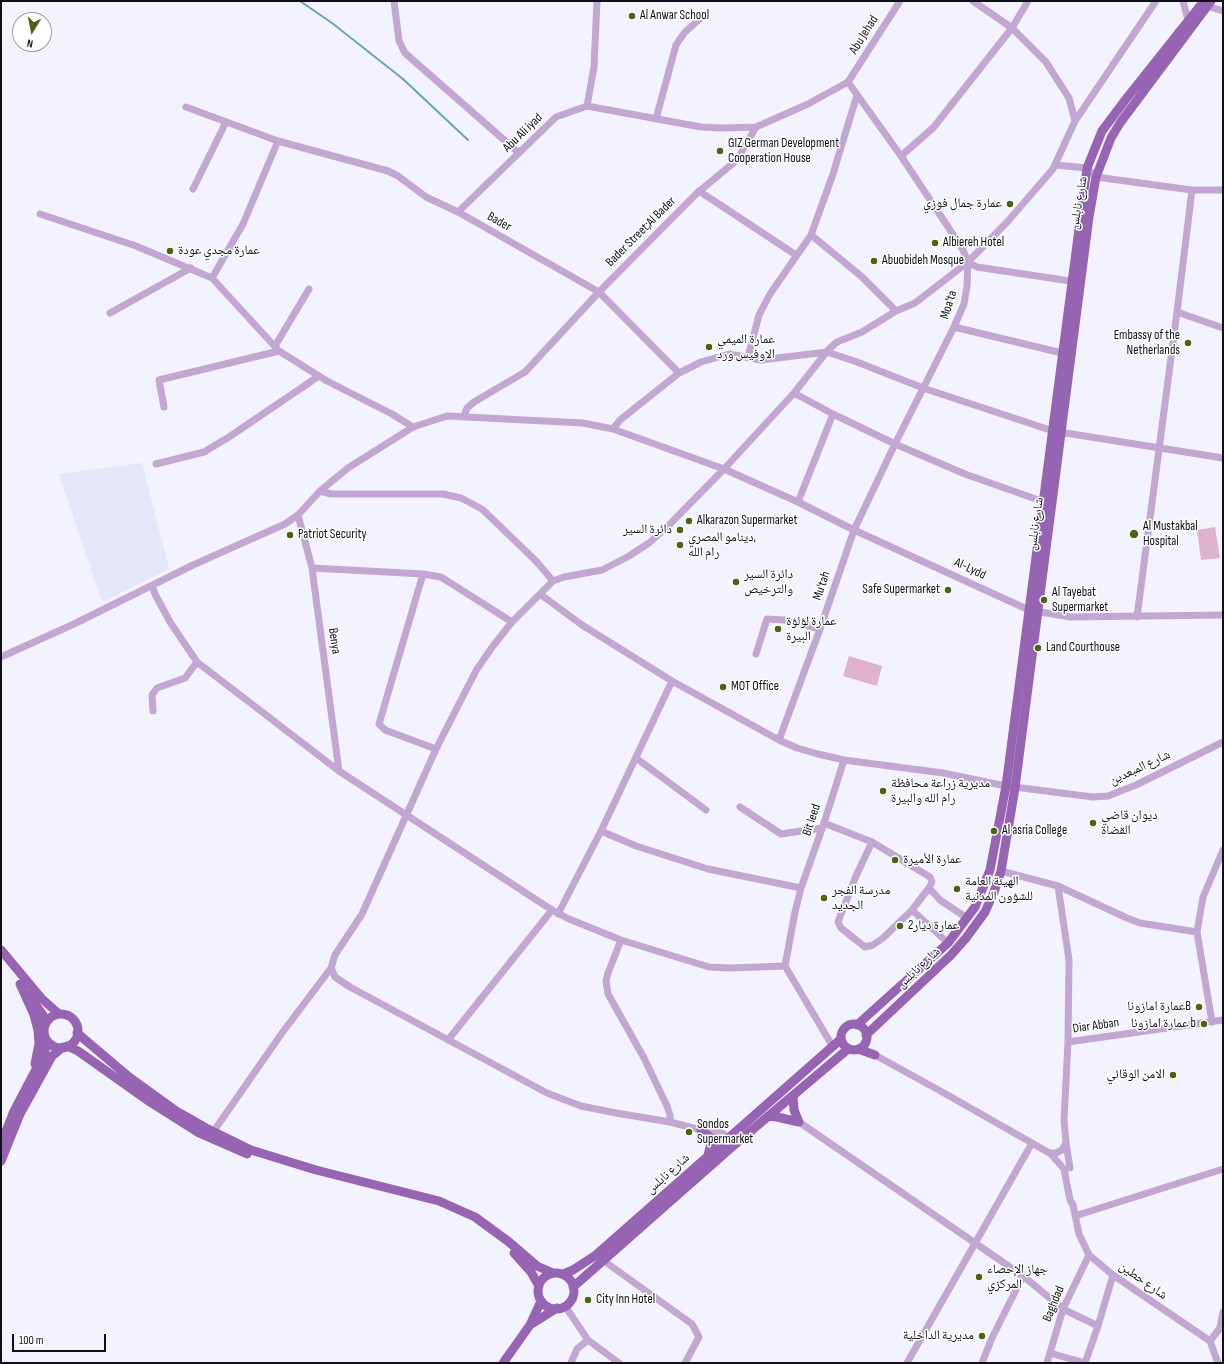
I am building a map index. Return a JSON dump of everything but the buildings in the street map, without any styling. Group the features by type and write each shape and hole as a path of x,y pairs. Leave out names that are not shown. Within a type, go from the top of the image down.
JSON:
{"main road":[{"name":"شارع نابلس","path":"1047,503 1062,432 1087,168 1102,131 1206,3"},
{"name":"شارع نابلس","path":"866,1038 952,955 966,938 985,912 1001,871 1047,503 1062,353 1077,282 1096,177 1111,138 1120,123 1190,23"},
{"name":"شارع نابلس","path":"857,1025 948,943 975,907 990,870 1011,787"},
{"path":"1,952 20,984 43,1015 46,1039 46,1047 32,1080 14,1111 1,1144"},
{"path":"1,952 41,998 60,1014"},
{"path":"20,984 34,1015 38,1030 39,1044 32,1080"},
{"path":"1,1161 20,1114 52,1056 74,1041 77,1033 75,1022 67,1015 60,1014 52,1016 45,1024"},
{"path":"857,1025 863,1029 875,1055 848,1049 843,1045 841,1035 845,1028 857,1025"},
{"path":"77,1033 129,1077 176,1111 212,1135 251,1156 317,1177 353,1184 441,1206 488,1230 509,1248 531,1272 539,1286 539,1296 541,1300 548,1307 561,1307"},
{"path":"858,1050 863,1046 866,1038"},
{"path":"46,1039 53,1046 65,1047 78,1051 150,1102 199,1134 212,1135 251,1150 316,1170 439,1201 475,1217 509,1242 537,1266 553,1273 563,1274 568,1277 573,1287 572,1298 561,1307 530,1325"},
{"name":"شارع نابلس","path":"573,1287 604,1261 841,1039"},
{"name":"شارع نابلس","path":"563,1274 573,1270 596,1255 708,1156 730,1143 768,1116 848,1049"},
{"path":"793,1096 794,1110 799,1122"},
{"path":"768,1116 799,1122"},
{"path":"702,1130 708,1134 710,1138 711,1144 708,1156"},
{"path":"539,1286 544,1278 553,1273"},
{"path":"503,1363 530,1325 541,1300"}],"street":[{"path":"394,1 399,41 405,53 519,153"},
{"path":"597,1 594,67 587,106 701,127 756,127 808,104 848,82 901,156 962,248 968,262 977,267 1077,282"},
{"name":"Abu Jehad","path":"848,82 900,1"},
{"path":"973,1 1012,28 1046,62 1069,98 1075,121"},
{"path":"901,156 933,128 1012,28 1028,1"},
{"path":"212,1135 282,1033 331,968 335,955 362,914 436,749 477,669 512,622 554,581 564,577 602,570 629,556 649,543 724,470 794,393 837,342 862,332 896,311 916,303 968,262 1009,220 1056,165 1075,121 1156,1"},
{"path":"1183,1 1190,23"},
{"path":"1206,3 1223,11"},
{"path":"656,119 676,45 685,32 702,17"},
{"path":"748,357 759,315 770,294 811,235 833,174 857,95"},
{"name":"Abu Ali iyad","path":"458,212 556,117 587,106"},
{"name":"Bader","path":"186,107 278,141 388,171 398,176 426,197 458,212 599,292 679,374"},
{"path":"193,189 226,122"},
{"name":"Bader Street;Al Bader","path":"464,416 467,408 474,402 525,372 599,292 699,191 736,160 756,127"},
{"path":"212,278 243,224 278,141"},
{"path":"1056,165 1087,168 1096,177 1192,190 1223,190"},
{"path":"1137,617 1192,190"},
{"path":"699,191 796,255"},
{"path":"40,214 136,246 212,278 277,348 319,376 392,414 413,427"},
{"path":"811,235 861,276 896,311"},
{"name":"Moa'ta","path":"968,262 967,286 964,304 954,327 1062,353"},
{"path":"110,313 191,268"},
{"path":"164,407 159,380 277,348 309,289"},
{"path":"1177,312 1223,328"},
{"name":"Mu'tah","path":"779,740 820,629 854,530 895,444 954,327"},
{"path":"613,429 620,420 679,374 701,362 729,354 761,360 827,352 923,388 1053,431 1223,458"},
{"path":"156,464 204,452 319,376"},
{"path":"794,393 895,444 965,474 1047,503"},
{"path":"798,502 833,414"},
{"name":"Al-Lydd","path":"1,657 74,624 199,563 286,524 298,515 320,491 348,468 413,427 447,416 583,422 613,429 724,470 798,502 854,530 1033,611 1070,617 1223,615"},
{"path":"320,491 331,494 443,494 461,498 482,509 536,561 554,581"},
{"name":"Benya","path":"298,515 312,568 339,771"},
{"path":"312,568 423,574 441,577 512,622"},
{"path":"423,574 379,724 385,730 436,749"},
{"path":"152,586 170,622 197,662 339,771 558,914 621,940 709,967 730,968 785,966 833,1047"},
{"name":"شارع المبعدين","path":"540,594 582,625 672,681 779,740 811,752 844,760 943,773 1011,787 1093,797 1108,796 1136,785 1223,742"},
{"path":"756,654 767,618 784,620 820,629"},
{"path":"153,711 152,695 158,688 186,678 197,662"},
{"path":"558,914 601,831 672,681"},
{"path":"636,758 706,810"},
{"name":"Bit leed","path":"785,966 801,888 844,760"},
{"path":"740,807 781,834 823,825 872,842 930,877 932,882 929,888 912,910 883,938 873,945 865,948 841,928 838,922 856,876 872,842"},
{"path":"601,831 636,846 708,869 801,888"},
{"path":"1212,1022 1197,932 1203,896 1223,850"},
{"path":"1001,871 1058,886 1140,923 1197,932"},
{"path":"1058,886 1069,960 1068,1042 1064,1120 1074,1199 1073,1205"},
{"path":"929,888 940,900 967,918"},
{"path":"448,1040 552,910"},
{"path":"912,910 948,943"},
{"path":"621,940 608,974 606,988 644,1058 667,1106 670,1115 670,1122"},
{"path":"331,968 335,977 350,987 547,1093 571,1103 616,1113 670,1122 702,1130 719,1132 724,1134 730,1143"},
{"name":"Diar Abban","path":"1068,1042 1223,1020"},
{"path":"875,1055 1050,1153 1070,1168"},
{"path":"799,1122 1023,1276 1063,1309 1098,1326"},
{"path":"907,1363 1032,1143"},
{"path":"1050,1153 1056,1153 1062,1150 1066,1143"},
{"path":"1061,1162 1068,1154"},
{"path":"1061,1162 1064,1169 1070,1200 1073,1205"},
{"path":"1076,1216 1223,1169"},
{"name":"شارع حطين","path":"1073,1205 1078,1234 1089,1256 1113,1275 1210,1341"},
{"name":"Baghdad","path":"1047,1363 1063,1309 1089,1256"},
{"path":"604,1261 692,1324 699,1337 685,1363"},
{"path":"1050,1353 1085,1363 1113,1275"},
{"path":"982,1363 992,1338 1023,1276"},
{"path":"561,1307 588,1340 619,1363"},
{"path":"1218,1363 1210,1341 1221,1329 1223,1312"},
{"path":"571,1363 576,1349 588,1340"}],"shaded area":[{"path":"142,463 169,569 102,602 59,474"},
{"path":"1215,527 1220,558 1201,560 1197,530"},
{"path":"849,656 882,666 877,686 843,676"}],"waterway":[{"path":"300,1 332,23 403,79 468,140"}],"place":[{"name":"Al Anwar School","path":"632,16"},
{"name":"GIZ German Development Cooperation House","path":"720,151"},
{"name":"عمارة جمال فوزي","path":"1010,204"},
{"name":"Albiereh Hotel","path":"935,243"},
{"name":"عمارة مجدي عودة","path":"170,251"},
{"name":"Abuobideh Mosque","path":"874,261"},
{"name":"Embassy of the Netherlands","path":"1188,343"},
{"name":"عمارة الميمي الاوفيس ورد","path":"709,347"},
{"name":"Alkarazon Supermarket","path":"689,521"},
{"name":"دائرة السير","path":"680,530"},
{"name":"Al Mustakbal Hospital","path":"1134,534"},
{"name":"Patriot Security","path":"290,535"},
{"name":"دينامو المصري، رام الله","path":"680,545"},
{"name":"دائرة السير والترخيص","path":"736,582"},
{"name":"Safe Supermarket","path":"948,590"},
{"name":"Al Tayebat Supermarket","path":"1044,600"},
{"name":"عمارة لؤلؤة البيرة","path":"778,629"},
{"name":"Land Courthouse","path":"1038,648"},
{"name":"MOT Office","path":"723,687"},
{"name":"مديرية زراعة محافظة رام الله والبيرة","path":"883,791"},
{"name":"ديوان قاضي القضاة","path":"1093,823"},
{"name":"Al asria College","path":"994,831"},
{"name":"عمارة الأميرة","path":"895,860"},
{"name":"الهيئة العامة للشؤون المدنية","path":"957,889"},
{"name":"مدرسة الفجر الجديد","path":"824,898"},
{"name":"عمارة ديار2","path":"900,926"},
{"name":"عمارة امازوناB","path":"1199,1007"},
{"name":"عمارة امازونا b","path":"1204,1024"},
{"name":"الامن الوقائي","path":"1173,1075"},
{"name":"Sondos Supermarket","path":"689,1132"},
{"name":"جهاز الإحصاء المركزي","path":"979,1277"},
{"name":"City Inn Hotel","path":"588,1300"},
{"name":"مديرية الداخلية","path":"982,1336"}]}
